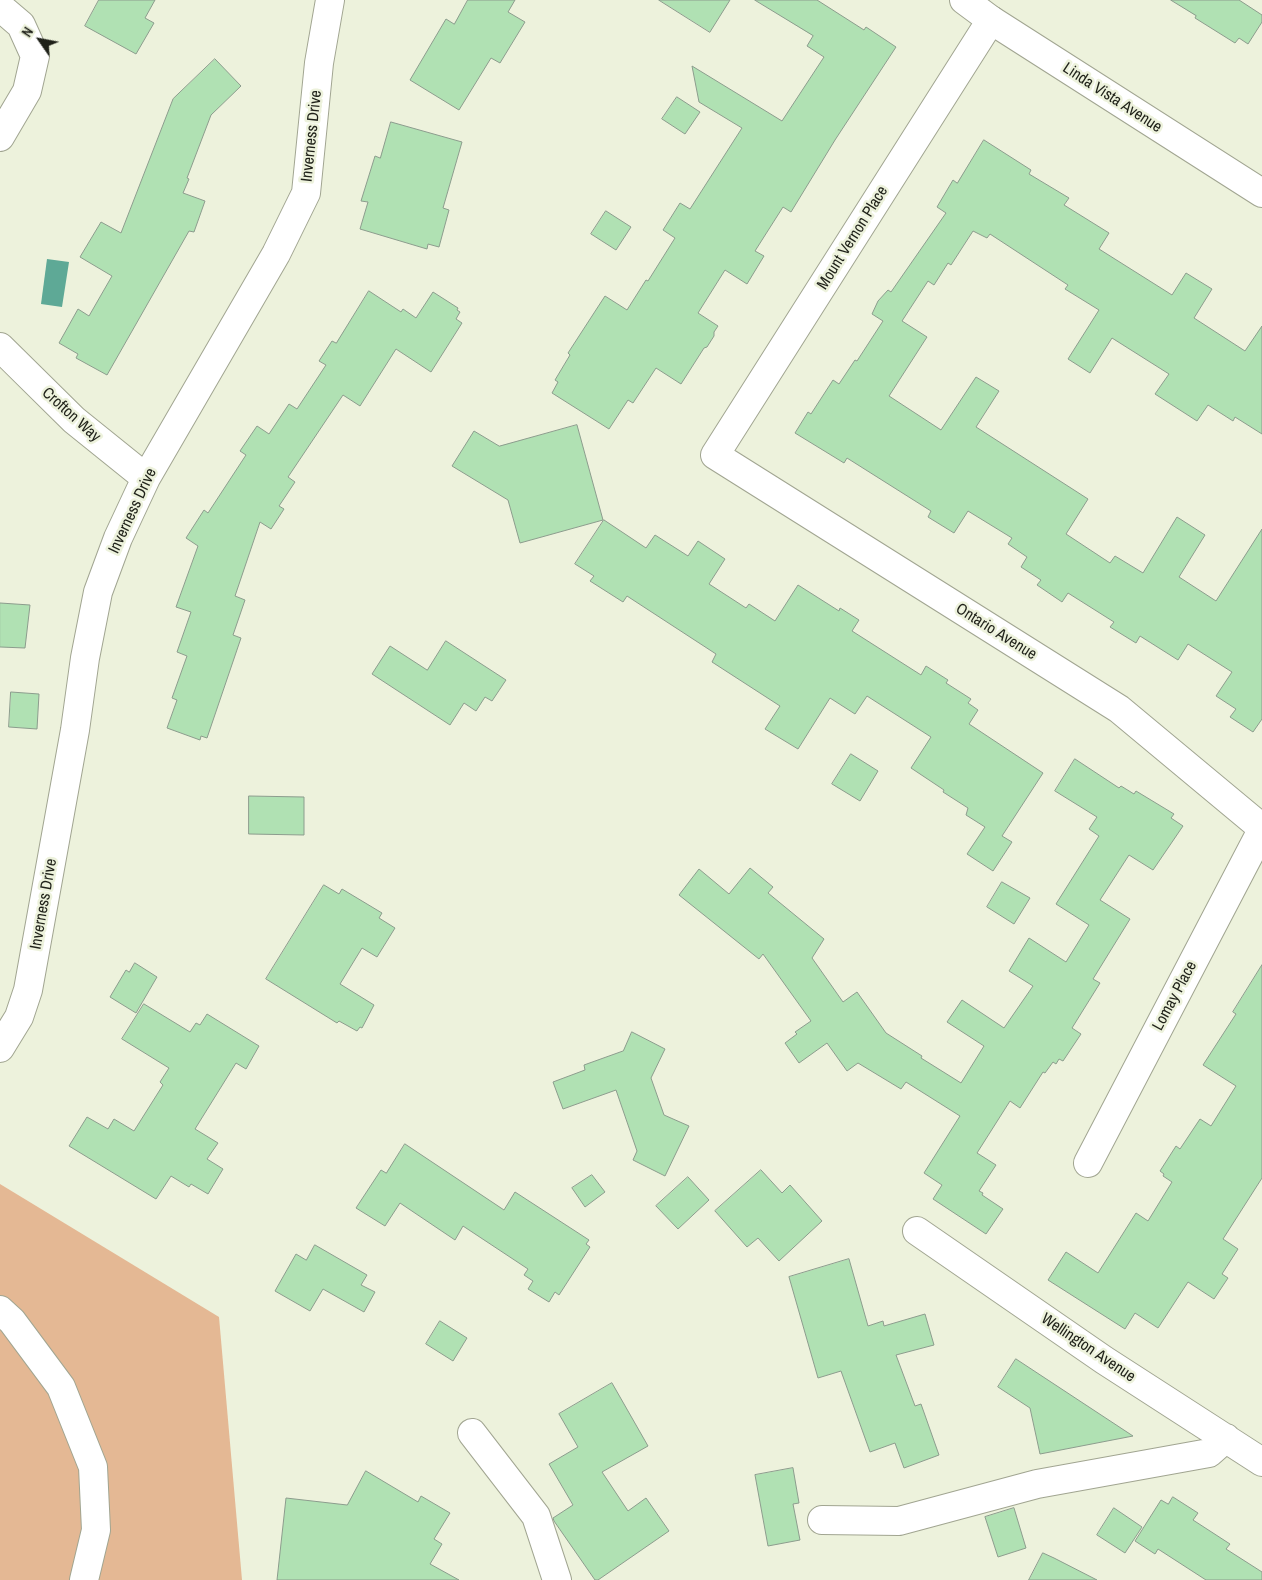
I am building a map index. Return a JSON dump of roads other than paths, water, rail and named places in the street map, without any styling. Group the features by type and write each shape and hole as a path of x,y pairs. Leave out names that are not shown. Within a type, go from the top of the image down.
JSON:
{"street":[{"name":"Inverness Drive","path":"0,1048 19,1017 28,990 98,592 118,538 146,478 276,254 306,193 319,63 330,0"},
{"name":"Linda Vista Avenue","path":"964,0 991,20 1262,193"},
{"path":"0,7 21,25 35,56 27,91 0,137"},
{"name":"Mount Vernon Place","path":"715,456 991,20"},
{"name":"Crofton Way","path":"0,347 74,420 146,478"},
{"name":"Ontario Avenue","path":"715,456 1119,709 1262,829"},
{"name":"Lomay Place","path":"1088,1163 1262,829"},
{"name":"Wellington Avenue","path":"917,1230 1104,1360 1262,1462"},
{"path":"0,1310 12,1321 61,1387 93,1467 96,1530 84,1580"},
{"path":"472,1433 536,1516 557,1580"},
{"path":"822,1520 899,1521 1037,1484 1209,1454 1226,1438"}],"water":[{"path":"47,259 69,262 62,307 41,304"}]}
